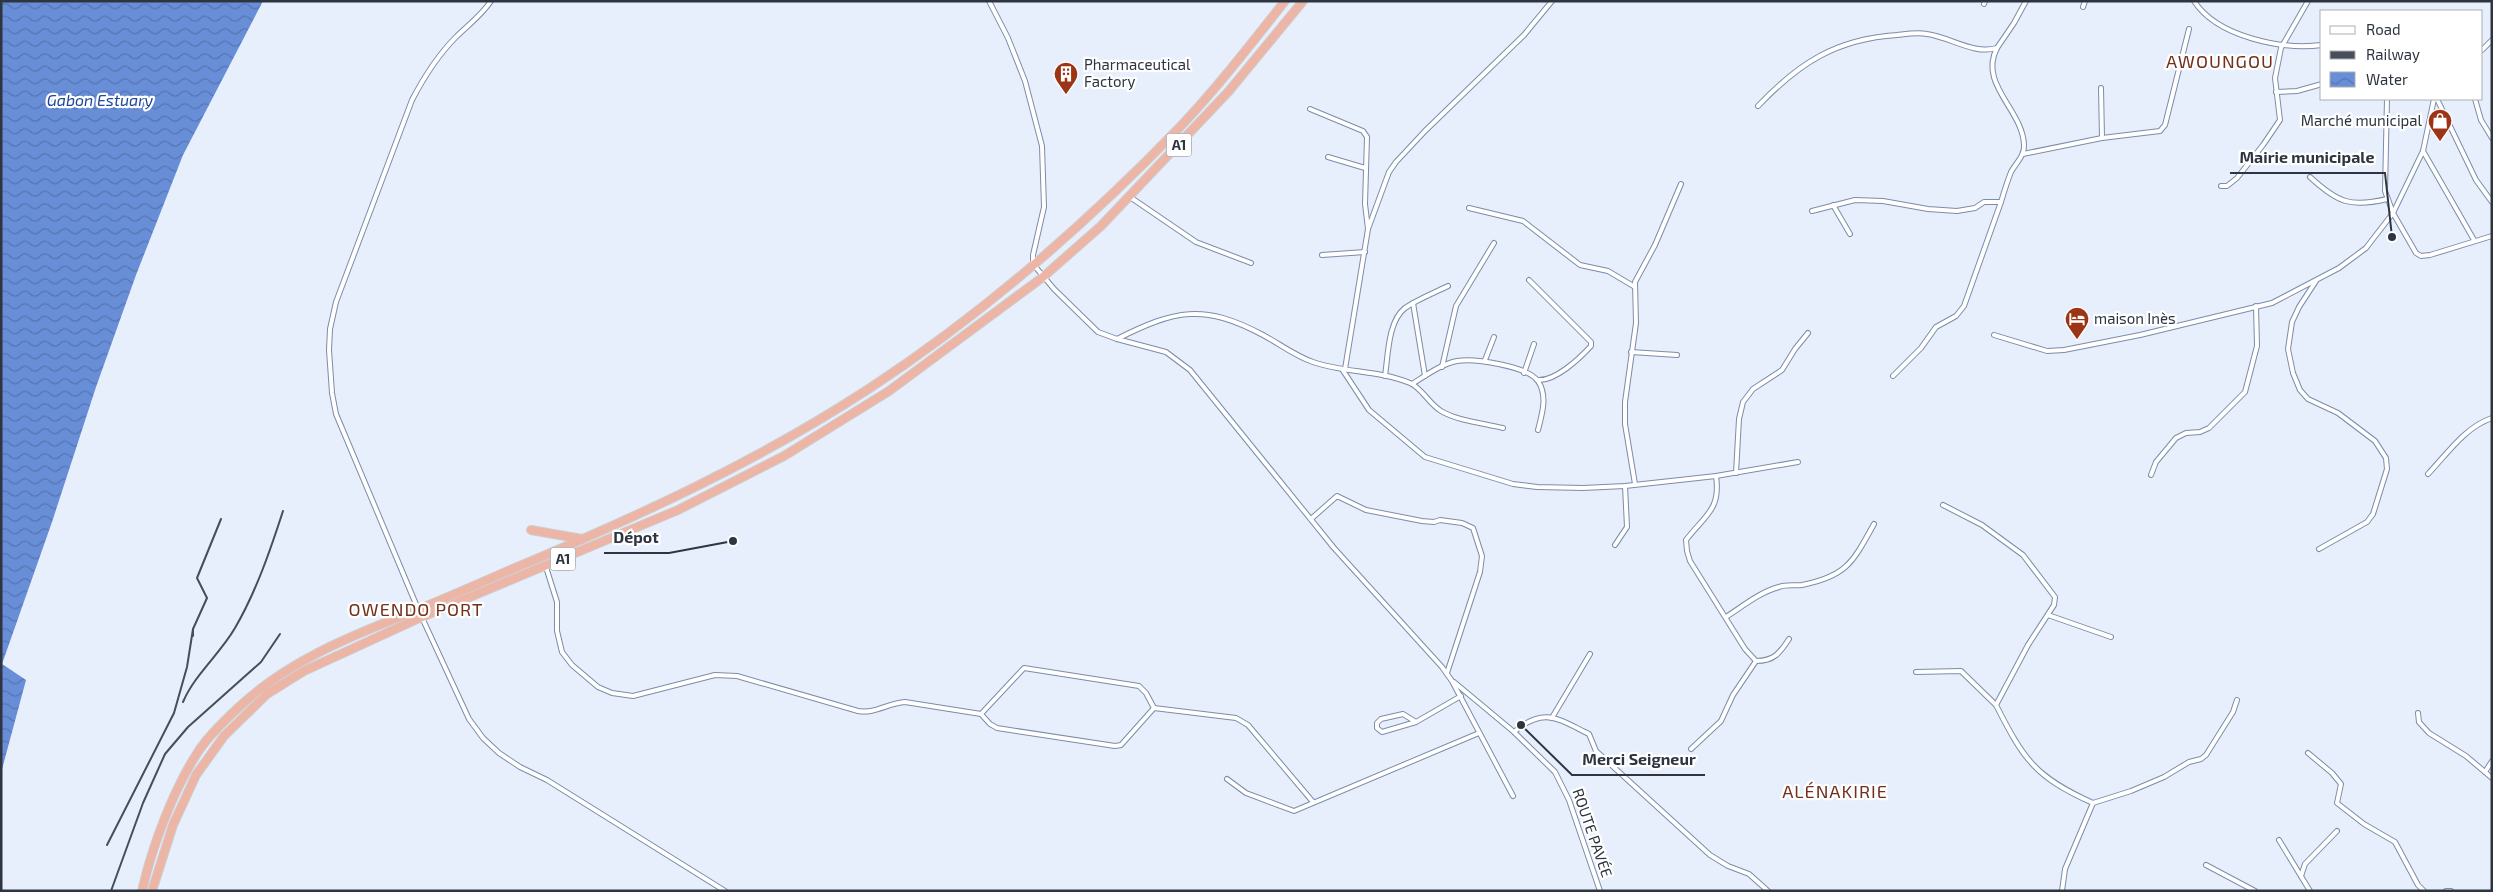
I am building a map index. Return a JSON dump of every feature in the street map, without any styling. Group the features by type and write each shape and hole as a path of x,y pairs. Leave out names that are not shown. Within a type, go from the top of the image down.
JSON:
{"highway":[{"name":"A1","path":"142,891 161,828 198,752 231,714 264,686 298,664 367,629 620,525 719,476 808,426 871,387 959,326 1106,199 1181,126 1285,1"},
{"name":"A1","path":"152,891 172,825 196,775 209,754 241,717 267,694 297,674 421,618 678,510 824,433 934,360 1043,277 1130,197 1229,91 1302,1"},
{"path":"531,530 582,539"}],"street":[{"path":"491,1 478,18 440,54 412,100 345,275 330,329 329,371 336,414 421,618 468,719 483,738 499,753 520,767 547,780 725,891"},
{"path":"989,1 1008,38 1025,81 1042,146 1044,208 1033,255 1033,264 1043,277 1092,326 1116,339 1166,352 1190,370 1311,519 1373,592 1447,673 1513,796"},
{"path":"1552,1 1524,35 1424,131 1389,172 1368,229 1343,369 1369,410 1425,457 1514,484 1565,488 1625,486 1716,476 1798,462"},
{"path":"1893,376 1921,348 1936,327 1956,316 1964,306 2012,171 2023,154 2022,136 1998,87 1991,67 1997,48 2026,1"},
{"path":"2083,7 2085,1"},
{"path":"2194,1 2205,16 2224,29 2298,47 2320,45"},
{"path":"2221,186 2227,186 2237,178 2272,134 2280,120 2276,92 2276,70 2283,44 2308,1"},
{"path":"2023,154 2102,138 2155,133 2163,128 2189,29"},
{"path":"1758,106 1778,85 1806,64 1838,46 1867,37 1921,33 1984,50 1997,48"},
{"path":"2483,49 2492,40"},
{"path":"2276,92 2297,91 2320,85"},
{"path":"2101,88 2102,138"},
{"path":"2388,100 2385,182 2387,198 2393,213 2416,253 2421,256 2430,255 2492,236"},
{"path":"1994,335 2053,351 2158,331 2283,299 2298,288 2316,281 2339,268 2366,248 2393,213 2423,151 2435,100"},
{"path":"2436,100 2476,180 2492,202"},
{"path":"2475,100 2481,120 2492,138"},
{"path":"1310,109 1366,134 1364,168 1365,211 1368,229"},
{"path":"2423,151 2474,240"},
{"path":"1328,157 1364,168"},
{"path":"2310,177 2337,199 2349,202 2387,198"},
{"path":"1635,484 1625,424 1624,402 1636,323 1634,287 1636,279 1655,246 1681,184"},
{"path":"1130,197 1196,242 1251,263"},
{"path":"1812,211 1855,200 1883,200 1928,210 1957,211 1975,208 1984,202 2001,202"},
{"path":"1833,205 1850,234"},
{"path":"1469,208 1523,221 1580,266 1608,271 1634,287"},
{"path":"1442,367 1456,306 1494,243"},
{"path":"1322,255 1365,252"},
{"path":"1412,384 1442,367 1458,361 1485,360 1524,373 1537,380 1547,380 1574,364 1591,346 1591,342 1529,280"},
{"path":"2316,281 2299,307 2292,322 2288,349 2293,372 2300,390 2308,399 2338,413 2375,441 2386,458 2386,469 2373,514 2367,522 2319,549"},
{"path":"1385,376 1397,320 1404,309 1448,286"},
{"path":"1413,303 1425,376"},
{"path":"2151,475 2156,462 2176,438 2186,433 2200,432 2209,428 2245,392 2257,346 2256,306"},
{"path":"1116,339 1164,317 1191,313 1221,316 1265,336 1300,357 1343,369 1385,376 1412,384 1441,411 1503,428"},
{"path":"1736,473 1739,418 1743,402 1753,389 1782,370 1808,333"},
{"path":"1485,360 1494,338"},
{"path":"1524,373 1534,344"},
{"path":"1631,352 1677,355"},
{"path":"1537,380 1542,392 1544,410 1538,430"},
{"path":"2428,474 2467,432 2481,421 2492,418"},
{"path":"1716,476 1718,491 1716,503 1686,540 1687,551 1690,561 1745,649 1756,662"},
{"path":"1615,545 1627,527 1625,486"},
{"path":"1311,519 1334,496 1337,496 1366,510 1422,521 1454,522 1469,525 1472,528 1482,556 1480,572 1447,673"},
{"path":"1943,505 1982,524 2023,555 2055,598 2054,605 2028,645 1996,705"},
{"path":"1726,617 1756,597 1780,586 1800,585 1840,573 1853,562 1874,524"},
{"path":"542,557 557,602 557,631 562,652 586,678 612,693 633,696 715,675 726,675 750,678 858,711 874,711 896,702 905,702 981,714 990,724 997,728 1115,746 1121,744 1154,708"},
{"path":"2048,615 2111,637"},
{"path":"1756,662 1768,661 1780,653 1789,639"},
{"path":"1553,716 1590,654"},
{"path":"1691,749 1721,721 1733,695 1756,662"},
{"path":"981,714 1024,668 1139,686 1146,693 1154,708"},
{"path":"1916,672 1961,671 1996,705 2012,738 2031,765 2050,780 2093,804 2130,792 2164,777 2189,762 2201,759 2206,755 2233,712 2237,700"},
{"name":"ROUTE PAVÉE","path":"1452,681 1545,760 1563,785 1600,891"},
{"path":"1416,722 1403,714 1381,719 1376,723 1377,728 1382,732 1416,722 1461,696"},
{"path":"1154,708 1242,721 1313,802"},
{"path":"2418,713 2419,722 2429,733 2492,778"},
{"path":"1514,732 1527,721 1553,716 1589,734 1596,751 1710,855 1728,866 1749,874 1768,891"},
{"path":"1227,779 1246,793 1291,811 1297,810 1479,733"},
{"path":"2308,753 2332,773 2341,784 2337,803 2364,824 2395,842 2418,886 2424,891"},
{"path":"2485,772 2492,761"},
{"path":"2062,891 2065,869 2093,804"},
{"path":"2301,876 2305,864 2337,832"},
{"path":"2279,840 2310,891"},
{"path":"2206,865 2255,891"},
{"path":"2446,891 2451,891"}],"water":[{"name":"Gabon Estuary","path":"1,1 263,1 183,155 136,275 96,387 52,522 2,664 26,680 1,773"}],"railway":[{"path":"183,702 194,682 229,637 243,614 262,571 283,511"},
{"path":"193,636 193,629 207,598 197,578 221,519"},
{"path":"107,845 174,713 187,667 193,629"},
{"path":"111,891 143,803 165,754 188,727 261,662 280,634"}],"place":[{"name":"Pharmaceutical Factory","path":"1066,95"},
{"name":"Marché municipal","path":"2440,142"},
{"name":"Mairie municipale","path":"2392,237"},
{"name":"maison Inès","path":"2077,340"},
{"name":"Dépot","path":"733,541"},
{"name":"Merci Seigneur","path":"1521,725"}],"district":[{"name":"AWOUNGOU","path":"2220,62"},
{"name":"OWENDO PORT","path":"416,610"},
{"name":"ALÉNAKIRIE","path":"1835,792"}]}
